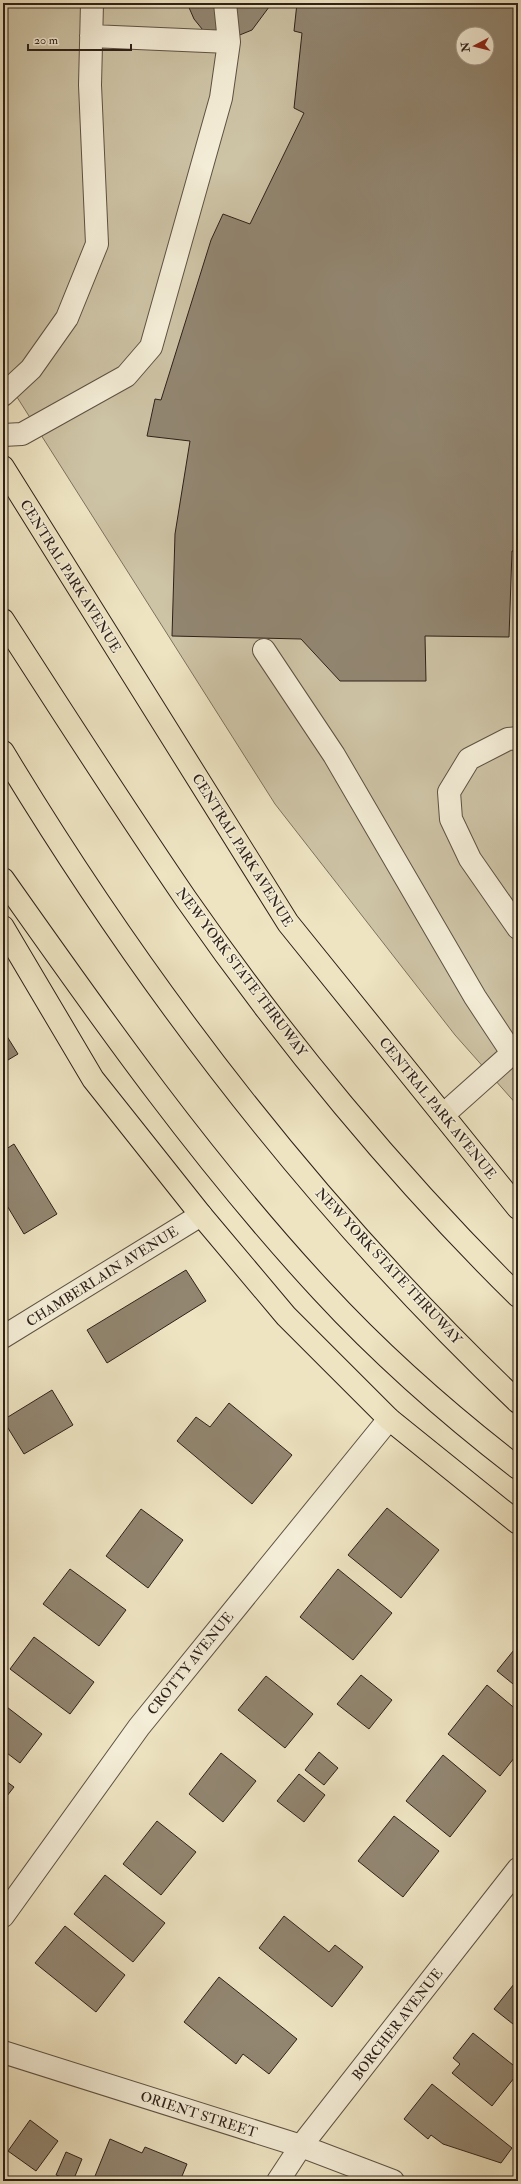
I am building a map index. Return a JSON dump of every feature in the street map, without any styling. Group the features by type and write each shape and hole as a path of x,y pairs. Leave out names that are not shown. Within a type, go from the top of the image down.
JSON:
{"main road":[{"name":"CENTRAL PARK AVENUE","path":"3,467 288,923 518,1208"},
{"name":"NEW YORK STATE THRUWAY","path":"3,620 187,900 263,1004 341,1101 423,1197 518,1296"},
{"name":"NEW YORK STATE THRUWAY","path":"3,752 46,823 116,929 187,1027 261,1124 343,1219 427,1311 518,1402"},
{"path":"3,879 120,1043 183,1126 250,1208 322,1291 377,1347 430,1397 518,1468"},
{"path":"3,927 93,1079 201,1215 286,1316 389,1419 518,1522"}],"street":[{"path":"3,395 31,369 67,318 97,244 90,85 92,3"},
{"path":"3,435 22,434 126,376 151,348 221,98 229,42 225,3"},
{"path":"91,36 229,42"},
{"path":"264,650 334,755 476,997 515,1050 443,1115"},
{"path":"518,738 508,739 469,759 449,792 451,819 470,859 518,928"},
{"name":"CHAMBERLAIN AVENUE","path":"3,1337 201,1215"},
{"name":"CROTTY AVENUE","path":"3,1916 139,1727 389,1419"},
{"name":"BORCHER AVENUE","path":"278,2181 301,2146 518,1869"},
{"name":"ORIENT STREET","path":"3,2052 301,2146 393,2181"}],"shaded area":[{"path":"3,3 518,3 518,1106 455,1035 275,804 3,375"}],"building":[{"path":"187,3 272,3 252,30 215,45 194,19"},
{"path":"297,3 518,3 518,551 512,551 509,637 425,636 426,681 340,681 301,639 172,636 175,534 190,441 147,436 155,399 161,400 211,240 223,214 250,224 304,113 294,108 302,33 294,31"},
{"path":"3,1030 18,1054 3,1063"},
{"path":"14,1144 57,1214 24,1234 3,1199 3,1151"},
{"path":"186,1270 206,1301 107,1363 87,1330"},
{"path":"52,1390 73,1425 24,1454 3,1420"},
{"path":"229,1403 292,1455 252,1504 177,1441 196,1417 210,1427"},
{"path":"387,1508 439,1550 401,1598 348,1555"},
{"path":"141,1509 183,1540 148,1588 106,1556"},
{"path":"70,1569 126,1610 99,1646 43,1604"},
{"path":"338,1569 392,1613 353,1660 300,1617"},
{"path":"34,1637 94,1682 70,1714 10,1669"},
{"path":"518,1645 518,1688 497,1671"},
{"path":"361,1675 392,1700 369,1729 337,1704"},
{"path":"266,1676 313,1714 285,1748 238,1710"},
{"path":"487,1685 518,1711 518,1753 500,1776 448,1734"},
{"path":"3,1704 42,1734 20,1763 3,1750"},
{"path":"319,1752 338,1768 324,1785 305,1770"},
{"path":"221,1753 256,1781 223,1822 189,1794"},
{"path":"443,1755 486,1791 450,1837 406,1801"},
{"path":"299,1774 325,1795 304,1822 277,1801"},
{"path":"3,1779 14,1787 3,1801"},
{"path":"394,1816 439,1851 403,1897 358,1861"},
{"path":"157,1821 196,1852 161,1895 123,1864"},
{"path":"105,1875 165,1923 133,1962 74,1914"},
{"path":"284,1916 329,1952 335,1945 363,1967 332,2007 259,1948"},
{"path":"65,1926 125,1975 96,2012 35,1963"},
{"path":"219,1977 297,2039 269,2074 243,2054 236,2064 184,2022"},
{"path":"518,1979 518,2028 494,2009"},
{"path":"473,2033 518,2069 518,2073 492,2106 452,2073 460,2064 453,2058"},
{"path":"432,2084 512,2148 501,2163 443,2144 431,2135 428,2139 404,2119"},
{"path":"30,2120 58,2141 36,2171 8,2151"},
{"path":"110,2139 142,2153 145,2147 187,2164 180,2181 93,2181"},
{"path":"66,2152 82,2159 73,2181 56,2175"},
{"path":"3,2171 8,2175 4,2181 3,2181"}]}
